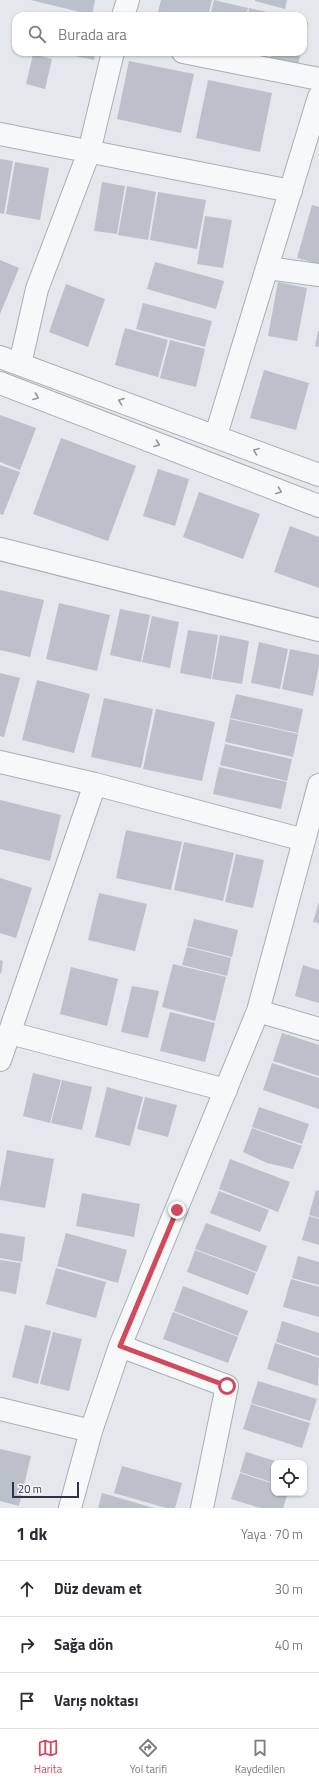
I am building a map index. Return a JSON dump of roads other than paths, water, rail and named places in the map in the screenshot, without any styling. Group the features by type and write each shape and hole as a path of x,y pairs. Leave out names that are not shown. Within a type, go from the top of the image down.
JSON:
{"street":[{"path":"124,12 128,0"},
{"path":"20,364 37,289 89,152 112,56"},
{"path":"203,56 319,79"},
{"path":"216,435 319,97"},
{"path":"0,134 290,191"},
{"path":"268,268 319,275"},
{"path":"0,357 216,435 319,475"},
{"path":"0,383 319,506"},
{"path":"0,549 319,630"},
{"path":"0,762 95,784 304,840"},
{"path":"0,1060 6,1033 95,784"},
{"path":"70,1508 91,1431 120,1346 258,1011 319,785"},
{"path":"258,1011 319,1029"},
{"path":"6,1033 226,1090"},
{"path":"120,1346 227,1386 202,1508"},
{"path":"0,1409 91,1431"}]}
